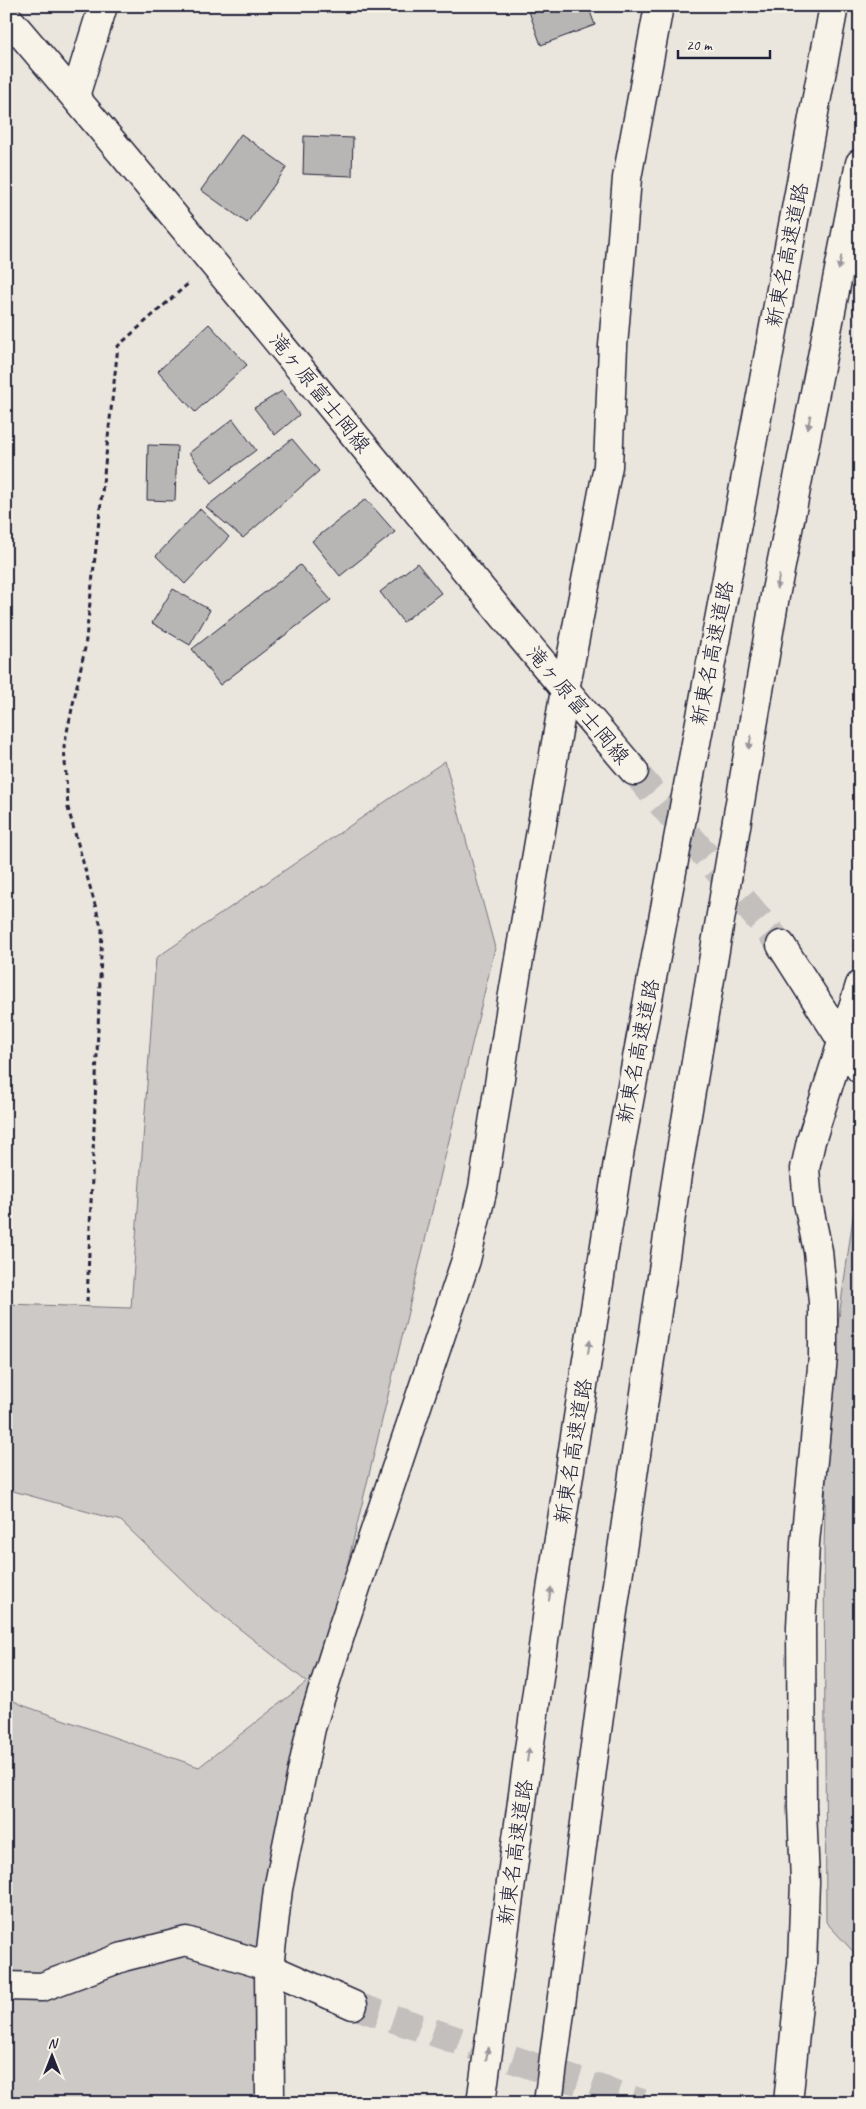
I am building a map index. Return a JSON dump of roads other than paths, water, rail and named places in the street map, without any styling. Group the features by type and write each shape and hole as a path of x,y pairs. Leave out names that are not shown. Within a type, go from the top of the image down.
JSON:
{"main road":[{"path":"75,96 103,6"},
{"path":"270,2103 269,1968 278,1889 311,1728 342,1629 460,1278 483,1188 564,690 608,466 613,346 627,178 659,6"},
{"name":"新東名高速道路","path":"481,2103 549,1602 620,1149 834,6"},
{"name":"滝ヶ原富士岡線","path":"6,16 213,262 485,596 634,771"},
{"path":"548,2103 609,1635 678,1168 775,596 860,163"},
{"path":"781,945 860,1069"},
{"path":"788,2103 802,1964 805,1891 801,1627 805,1543 823,1357 823,1302 818,1252 808,1204 805,1169 811,1140 860,985"},
{"path":"6,1986 42,1987 123,1957 186,1941 269,1968 353,2005"}],"tunnel":[{"path":"634,771 781,945"},
{"path":"353,2005 642,2103"}]}
